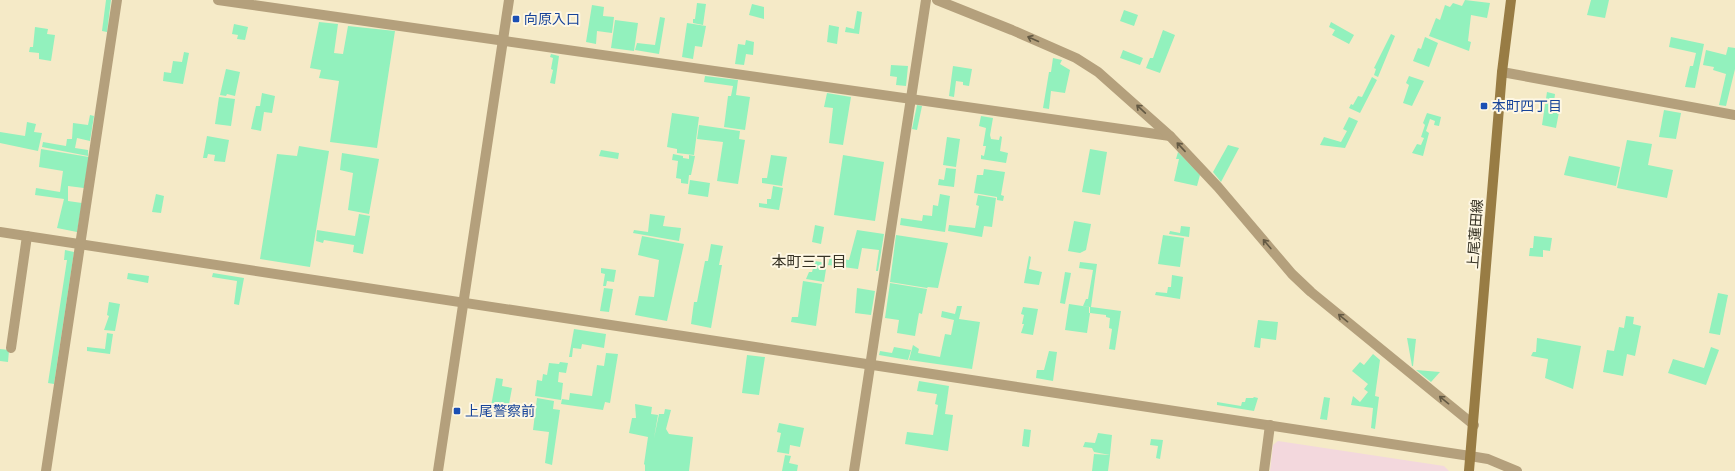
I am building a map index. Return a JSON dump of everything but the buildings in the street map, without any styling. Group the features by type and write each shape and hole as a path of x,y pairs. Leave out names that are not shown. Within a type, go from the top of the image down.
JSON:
{"main road":[{"name":"上尾蓮田線","path":"1469,471 1502,72 1511,0"}],"street":[{"path":"46,471 117,0"},
{"path":"218,0 502,41 911,97 1170,136"},
{"path":"438,471 509,0"},
{"path":"854,471 926,0"},
{"path":"936,0 1012,30 1076,58 1098,72 1132,100 1170,136 1218,187 1292,274 1311,292 1474,425"},
{"path":"1502,72 1735,115"},
{"path":"0,232 81,243 464,303 1470,456 1488,459 1517,471"},
{"path":"11,348 27,236"},
{"path":"1264,471 1270,425"}],"shaded area":[{"path":"1278,441 1444,466 1449,471 1270,471 1273,445"}],"green space":[{"path":"106,0 111,0 107,32 102,31"},
{"path":"1465,0 1490,3 1487,18 1471,15 1468,41 1471,42 1469,51 1429,36 1436,18 1440,20 1445,5 1450,7 1453,3 1462,6"},
{"path":"1591,0 1609,0 1605,18 1587,15"},
{"path":"697,3 706,4 703,25 693,23"},
{"path":"752,4 764,7 764,19 749,15"},
{"path":"592,5 604,7 603,16 614,17 612,33 597,31 596,44 586,42"},
{"path":"1124,10 1138,15 1134,26 1120,21"},
{"path":"857,11 862,12 859,34 845,32 846,27 854,29"},
{"path":"660,17 665,18 659,54 635,50 637,43 655,45"},
{"path":"615,20 638,23 634,51 611,48"},
{"path":"319,22 338,24 334,53 343,54 348,26 395,31 377,148 330,142 339,81 319,78 321,70 310,68"},
{"path":"1331,22 1354,35 1349,44 1332,35 1335,30 1329,27"},
{"path":"687,23 706,26 702,47 695,46 693,59 682,57"},
{"path":"234,24 248,27 245,40 237,39 238,35 232,34"},
{"path":"829,25 839,27 837,44 827,42"},
{"path":"35,27 48,29 47,34 55,35 51,61 39,59 39,53 29,52 30,47 33,47"},
{"path":"1163,30 1175,35 1160,73 1146,68 1150,58 1153,58"},
{"path":"1391,34 1395,36 1378,77 1374,75 1376,69 1374,68"},
{"path":"1425,37 1438,43 1429,67 1413,61 1418,48 1421,49"},
{"path":"1671,37 1704,44 1695,88 1685,87 1690,66 1693,66 1696,53 1669,47"},
{"path":"746,40 754,42 753,55 746,54 744,65 735,64 738,44 745,45"},
{"path":"1728,47 1735,48 1735,69 1726,106 1719,105 1726,74 1713,70 1714,67 1703,65 1706,50 1726,55"},
{"path":"1123,50 1143,58 1140,65 1120,58"},
{"path":"184,52 189,53 183,84 163,81 164,72 171,73 173,61 182,62"},
{"path":"551,54 559,56 555,84 550,83 553,70 551,69 553,58 550,57"},
{"path":"1053,58 1062,60 1060,64 1070,70 1065,93 1051,91 1049,109 1043,108"},
{"path":"891,65 908,66 906,86 896,85 897,77 890,76"},
{"path":"953,66 972,69 969,86 963,85 963,82 956,81 954,97 949,96"},
{"path":"226,69 240,72 235,96 227,94 226,96 220,95"},
{"path":"705,76 738,80 736,95 750,97 745,130 724,127 728,96 731,96 733,86 704,82"},
{"path":"1409,76 1424,81 1412,106 1403,103 1409,85 1406,83"},
{"path":"1372,77 1377,80 1360,113 1349,108 1351,104 1353,105 1358,96 1362,97"},
{"path":"1547,92 1555,94 1553,110 1559,112 1556,128 1542,125"},
{"path":"262,93 275,96 272,113 264,112 261,131 251,129 256,106 260,106"},
{"path":"827,93 851,97 843,145 829,143 833,108 824,107"},
{"path":"219,97 235,99 231,126 215,124"},
{"path":"917,105 922,106 917,130 912,129"},
{"path":"1664,110 1681,113 1676,139 1659,137"},
{"path":"672,113 699,117 694,155 677,153 677,149 667,147"},
{"path":"1427,113 1441,117 1439,126 1434,125 1435,121 1430,119 1426,131 1429,133 1423,156 1412,153 1417,144 1421,145 1424,138 1421,137 1425,125 1423,123"},
{"path":"90,115 94,116 90,141 77,138 75,148 88,150 88,156 42,147 43,142 66,146 67,139 72,139 73,123 88,125"},
{"path":"981,116 993,118 990,135 991,139 999,140 1000,136 1002,137 1000,151 1008,153 1006,163 981,159 981,155 984,156 986,146 983,146 986,128 979,126"},
{"path":"1349,117 1358,121 1345,148 1320,145 1324,137 1341,142 1347,131 1343,129"},
{"path":"27,122 36,124 34,132 42,133 38,151 0,143 0,132 25,136"},
{"path":"699,125 740,131 739,139 745,140 738,184 717,181 723,142 697,139"},
{"path":"207,136 229,140 225,162 214,161 215,155 208,154 207,158 203,158"},
{"path":"947,137 960,139 956,167 943,165"},
{"path":"1627,140 1652,144 1648,165 1673,170 1667,198 1617,188"},
{"path":"1228,145 1239,148 1221,182 1213,172"},
{"path":"299,146 329,151 310,267 260,259 277,154 297,156"},
{"path":"41,149 89,157 84,188 68,186 68,201 82,203 77,232 57,228 64,199 35,195 36,188 60,192 63,171 39,167"},
{"path":"1090,149 1107,152 1100,195 1082,192"},
{"path":"601,150 619,153 618,159 599,156"},
{"path":"1178,152 1200,175 1197,186 1174,181 1179,159 1176,159"},
{"path":"342,153 379,159 369,214 348,210 353,173 340,170"},
{"path":"673,154 689,159 689,155 695,156 691,175 689,175 688,184 681,183 681,179 676,178 678,161 672,160"},
{"path":"771,155 787,157 782,186 762,183 762,178 767,178"},
{"path":"843,155 884,162 875,221 834,215"},
{"path":"1569,156 1620,167 1616,186 1564,175"},
{"path":"946,168 956,169 954,187 938,185 939,179 944,180"},
{"path":"984,169 1005,172 1001,195 1004,196 1003,201 997,200 997,197 974,193 977,175 983,175"},
{"path":"690,180 710,183 708,197 688,194"},
{"path":"773,186 783,188 779,210 759,207 759,203 767,204 767,199 771,199"},
{"path":"156,194 164,196 161,213 152,212"},
{"path":"940,194 950,196 945,232 900,225 901,218 922,221 923,215 932,216 933,205 938,206"},
{"path":"978,195 996,198 992,227 984,226 982,237 948,231 949,225 975,228 979,206 976,205"},
{"path":"359,214 370,216 363,254 353,252 354,245 324,240 323,243 316,241 317,230 355,236"},
{"path":"650,214 665,216 663,226 681,228 679,241 633,233 634,230 648,232"},
{"path":"1074,221 1091,224 1086,250 1080,253 1068,251"},
{"path":"815,225 824,227 821,244 812,242"},
{"path":"1181,226 1190,227 1189,237 1169,234 1170,231 1180,233"},
{"path":"857,230 884,234 878,271 876,271 879,250 862,248 858,269 828,265 830,257 849,260"},
{"path":"896,235 948,243 938,288 927,288 890,282"},
{"path":"1163,235 1184,238 1180,267 1158,264"},
{"path":"642,236 684,244 667,321 635,315 639,296 654,297 659,260 638,255"},
{"path":"1534,236 1552,238 1550,251 1543,250 1543,257 1529,256 1530,248 1533,248"},
{"path":"711,244 723,246 719,265 722,265 711,328 691,324 694,302 697,302 705,261 708,261"},
{"path":"65,250 74,252 54,384 48,383 67,260 64,260"},
{"path":"1029,256 1031,257 1029,269 1042,272 1039,285 1024,283"},
{"path":"815,261 827,263 824,282 806,279 809,272 812,272"},
{"path":"1080,262 1097,264 1091,307 1121,311 1115,350 1109,349 1112,329 1109,328 1110,318 1106,317 1106,315 1090,313 1090,307 1083,306 1086,299 1088,299 1093,270 1079,268"},
{"path":"601,268 616,270 614,282 607,281 606,286 603,286 605,274 601,273"},
{"path":"1065,272 1071,273 1065,304 1060,303"},
{"path":"128,273 149,276 148,283 127,279"},
{"path":"213,273 244,278 239,305 234,304 237,281 212,277"},
{"path":"1172,275 1183,277 1180,299 1155,295 1156,292 1167,293 1168,287 1171,287"},
{"path":"803,281 822,284 816,326 791,322 792,317 798,317"},
{"path":"890,283 927,289 922,314 919,313 915,336 897,333 899,320 885,318"},
{"path":"604,288 613,289 609,312 600,311"},
{"path":"857,288 875,291 871,315 855,313"},
{"path":"1718,293 1728,295 1720,335 1709,333"},
{"path":"109,302 120,304 115,331 104,330 109,316 107,315"},
{"path":"1069,304 1089,307 1090,313 1087,333 1065,330"},
{"path":"957,306 962,306 959,319 980,322 972,369 909,360 913,345 919,349 918,353 940,357 945,334 951,335 954,320 941,317 942,311 955,314"},
{"path":"1023,307 1038,309 1033,335 1021,333 1024,324 1022,324 1024,315 1021,314"},
{"path":"1626,316 1634,317 1633,324 1641,326 1635,356 1627,354 1623,376 1603,372 1607,350 1614,351 1619,327 1624,328"},
{"path":"1258,320 1278,322 1276,340 1261,338 1260,348 1254,347"},
{"path":"574,329 606,334 604,348 582,344 581,349 573,348 572,357 569,357"},
{"path":"107,333 113,334 110,354 87,351 87,347 105,349"},
{"path":"1407,338 1416,339 1413,366 1412,366"},
{"path":"1537,338 1581,346 1573,389 1545,378 1548,359 1531,356 1533,352 1536,352"},
{"path":"894,347 911,350 908,360 879,355 880,351 892,353"},
{"path":"1711,347 1719,350 1706,385 1668,373 1673,359 1704,368"},
{"path":"0,349 9,350 8,362 0,361"},
{"path":"1049,351 1057,352 1053,381 1036,378 1037,370 1044,370"},
{"path":"606,353 618,354 610,403 605,402 603,410 561,404 562,399 569,400 570,393 592,396 597,365 604,366"},
{"path":"1373,354 1380,360 1375,396 1379,397 1375,429 1371,428 1373,408 1351,405 1353,396 1360,402 1368,392 1364,389 1368,384 1352,371 1360,362 1364,365"},
{"path":"747,355 765,357 759,395 742,393"},
{"path":"560,362 568,363 566,373 559,372 558,382 563,383 561,400 535,396 537,380 542,381 543,374 547,375 549,363 559,364"},
{"path":"1416,370 1440,372 1431,382"},
{"path":"496,378 503,379 502,386 512,388 507,415 490,412"},
{"path":"919,381 949,386 945,414 953,415 948,451 905,444 907,432 933,435 938,405 935,404 937,394 917,391"},
{"path":"1324,397 1330,398 1327,420 1320,419"},
{"path":"537,398 554,401 553,409 560,410 552,465 545,463 549,432 533,430"},
{"path":"1246,398 1258,398 1254,411 1217,405 1217,402 1241,406 1242,402 1245,402"},
{"path":"635,404 652,407 651,414 658,415 654,438 659,414 664,414 665,409 671,410 666,429 669,434 693,437 689,471 645,471 644,464 648,437 629,433 632,418 636,418"},
{"path":"779,423 804,428 800,447 790,445 789,454 777,452 781,433 777,432"},
{"path":"1024,429 1031,430 1029,447 1022,446"},
{"path":"1098,433 1112,435 1110,455 1094,452 1092,448 1083,447 1085,442 1095,443"},
{"path":"1151,439 1163,440 1160,459 1156,458 1158,446 1150,445"},
{"path":"1094,454 1110,455 1108,471 1092,471"},
{"path":"785,455 791,456 789,463 798,465 797,471 782,471"}],"place":[{"name":"向原入口","path":"516,19"},
{"name":"本町四丁目","path":"1484,106"},
{"name":"上尾警察前","path":"457,411"}],"district":[{"name":"本町三丁目","path":"809,262"}]}
